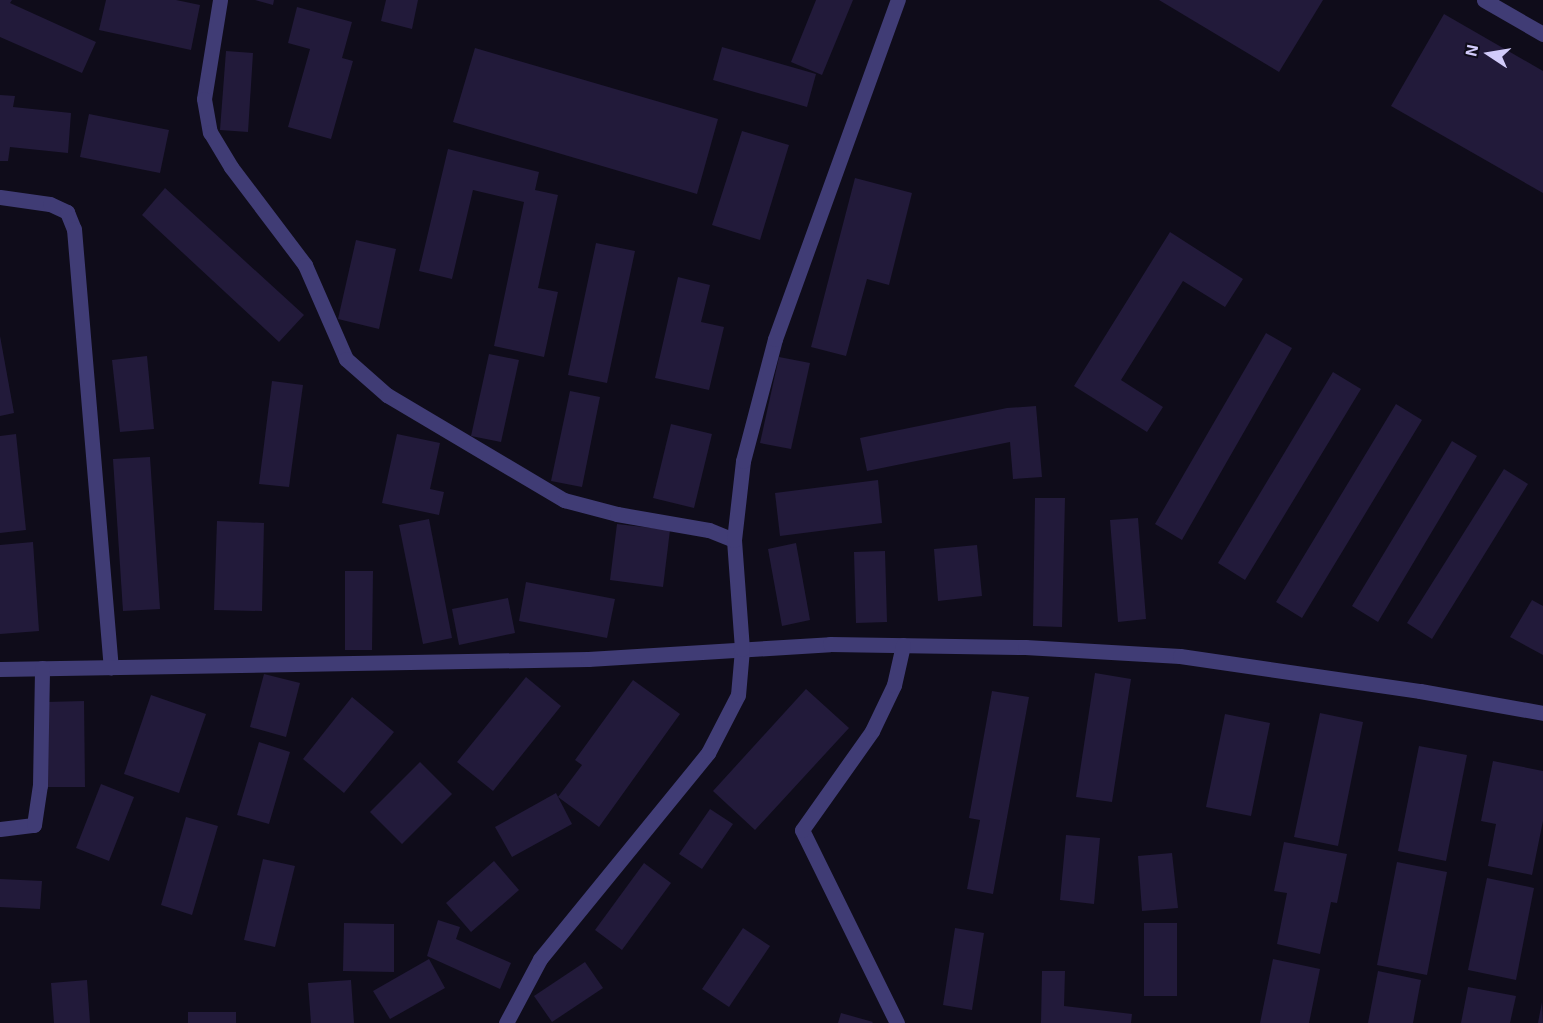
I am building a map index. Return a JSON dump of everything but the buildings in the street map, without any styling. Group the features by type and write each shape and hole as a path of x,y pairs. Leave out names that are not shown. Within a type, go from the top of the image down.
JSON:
{"street":[{"path":"220,0 204,99 210,132 231,167 305,265 346,359 387,395 564,500 617,514 709,530 734,540"},
{"path":"506,1023 540,959 708,753 738,695 742,649 734,540 743,461 775,339 898,0"},
{"path":"1484,0 1543,34"},
{"path":"0,197 50,204 67,212 74,229 111,667"},
{"path":"0,669 588,658 830,644 1025,647 1180,656 1543,713"},
{"path":"897,1023 802,830 872,731 894,685 903,645"},
{"path":"0,829 34,825 40,785 42,668"}]}
